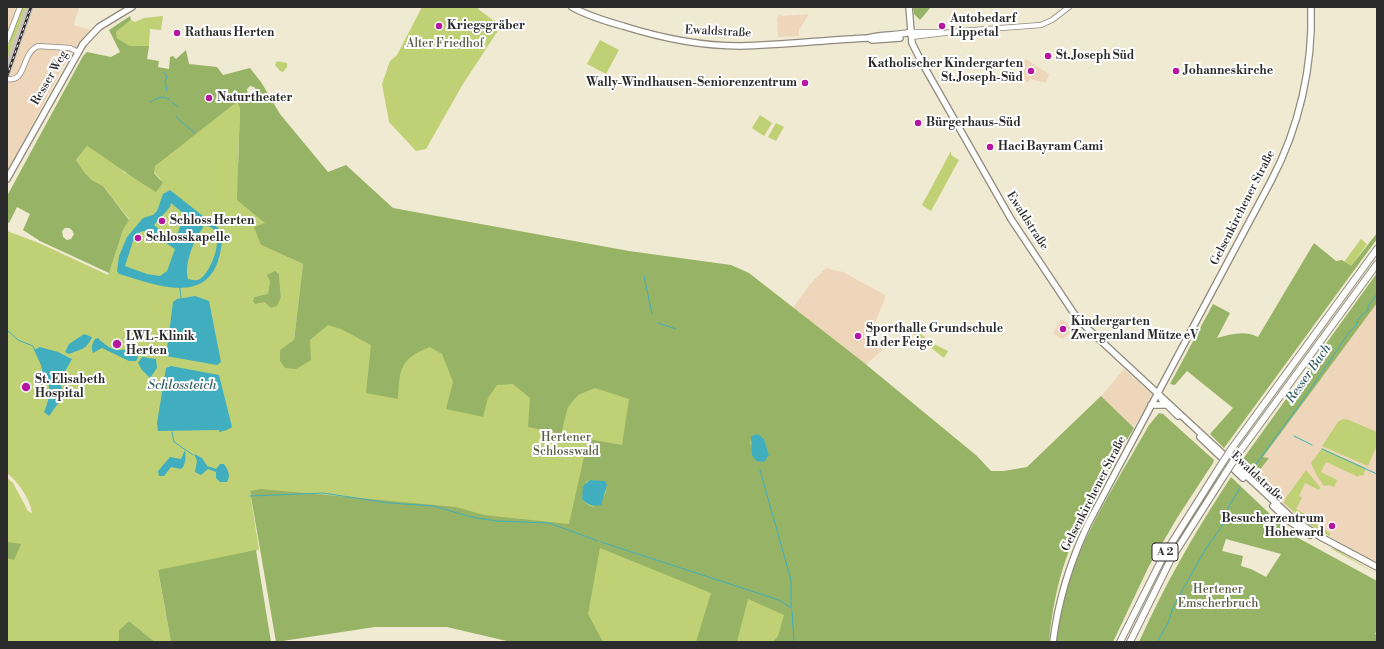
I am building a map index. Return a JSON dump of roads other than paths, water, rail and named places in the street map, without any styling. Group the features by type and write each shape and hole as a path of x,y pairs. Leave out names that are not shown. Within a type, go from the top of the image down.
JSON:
{"highway":[{"name":"A 2","path":"1120,642 1164,554 1218,468 1377,249"},
{"name":"A 2","path":"1130,642 1171,559 1238,454 1377,264"}],"main road":[{"name":"Resser Weg","path":"7,178 78,52 99,27 132,7"},
{"name":"Ewaldstraße","path":"572,7 597,18 661,37 740,46 868,38 879,40 911,35 912,43 921,61 997,195 1075,315 1292,518 1331,542 1377,567"},
{"path":"909,7 911,35"},
{"name":"Gelsenkirchener Straße","path":"1052,642 1062,591 1078,546 1151,405 1272,181 1291,137 1302,101 1306,79 1311,33 1311,7"},
{"name":"Ewaldstraße","path":"1158,392 1162,400 1167,405 1289,521 1377,572"},
{"path":"1151,405 1167,405"}],"street":[{"path":"7,41 20,7"},
{"path":"911,35 1041,25 1046,24 1069,7"},
{"path":"7,79 12,80 18,77 28,53 38,46 70,48 78,52"}],"water":[{"path":"170,190 222,231 222,246 218,261 211,275 201,283 189,287 175,288 160,286 119,274 117,271 119,256 127,237 143,218 153,215 157,211 163,194","holes":["171,203 184,214 181,219 182,220 175,242 154,225 170,207","204,226 212,228 216,233 216,249 214,258 205,274 198,280 191,280 188,279 187,266 193,244","144,231 152,234 175,249 167,271 160,276 147,274 125,266 134,238 140,232"]},
{"name":"Schlossteich","path":"195,296 209,301 221,362 217,365 166,356 173,302 177,299"},
{"path":"84,334 92,337 90,342 85,347 69,354 65,352 69,344"},
{"path":"98,338 106,345 114,349 134,349 138,358 136,361 129,361 102,348 93,353 93,344 95,339"},
{"path":"40,347 58,352 72,359 59,382 65,394 49,416 44,412 49,396 49,387 47,379 43,377 41,365 34,350"},
{"path":"142,357 156,359 157,368 150,378 142,370 138,363"},
{"name":"Schlossteich","path":"171,366 219,375 232,427 219,432 219,430 158,431 157,423 166,368"},
{"path":"758,434 764,439 769,455 764,462 756,461 752,455 751,436"},
{"path":"185,450 186,455 183,468 171,467 164,476 159,476 158,471 170,457 181,459"},
{"path":"194,454 202,458 207,466 216,469 220,464 224,464 227,468 229,477 227,482 220,482 216,478 216,472 208,469 201,475 195,472 197,461"},
{"path":"590,480 605,481 607,485 601,505 590,505 582,499 583,486"}],"waterway":[{"path":"164,72 167,77 165,81 167,91"},
{"path":"151,102 160,97 170,100"},
{"path":"172,102 178,107"},
{"path":"177,116 177,118 195,133"},
{"path":"644,276 652,314"},
{"path":"180,288 181,298"},
{"name":"Resser Bach","path":"1256,464 1305,397 1350,331 1356,326 1358,319 1368,310 1368,306 1377,294"},
{"path":"658,323 676,329"},
{"path":"7,330 18,340 33,346 35,350"},
{"path":"172,432 174,442 193,455"},
{"path":"1294,436 1312,445"},
{"path":"1322,449 1377,474"},
{"path":"760,470 791,580 791,607"},
{"name":"Resser Bach","path":"1157,642 1168,623 1174,605 1205,550 1222,526 1229,506 1240,488"},
{"path":"250,496 323,493 389,503 434,506 471,517 497,521 549,523 598,541"},
{"path":"601,542 779,600 791,608"},
{"path":"792,611 794,642"}],"railway":[{"path":"7,76 31,7"}],"place":[{"name":"Kriegsgräber","path":"439,26"},
{"name":"Autobedarf Lippetal","path":"942,26"},
{"name":"Rathaus Herten","path":"177,33"},
{"name":"St. Joseph Süd","path":"1048,56"},
{"name":"Katholischer Kindergarten St. Joseph-Süd","path":"1031,71"},
{"name":"Johanneskirche","path":"1176,71"},
{"name":"Wally-Windhausen-Seniorenzentrum","path":"805,83"},
{"name":"Naturtheater","path":"209,98"},
{"name":"Bürgerhaus-Süd","path":"918,123"},
{"name":"Haci Bayram Cami","path":"990,147"},
{"name":"Schloss Herten","path":"162,221"},
{"name":"Schlosskapelle","path":"138,238"},
{"name":"Kindergarten Zwergenland Mütze eV","path":"1063,329"},
{"name":"Sporthalle Grundschule In der Feige","path":"858,336"},
{"name":"LWL-Klinik Herten","path":"117,344"},
{"name":"St. Elisabeth Hospital","path":"26,387"},
{"name":"Besucherzentrum Hoheward","path":"1332,526"}],"park label":[{"name":"Alter Friedhof","path":"445,44"},
{"name":"Hertener Schlosswald","path":"566,445"},
{"name":"Hertener Emscherbruch","path":"1218,597"}]}
